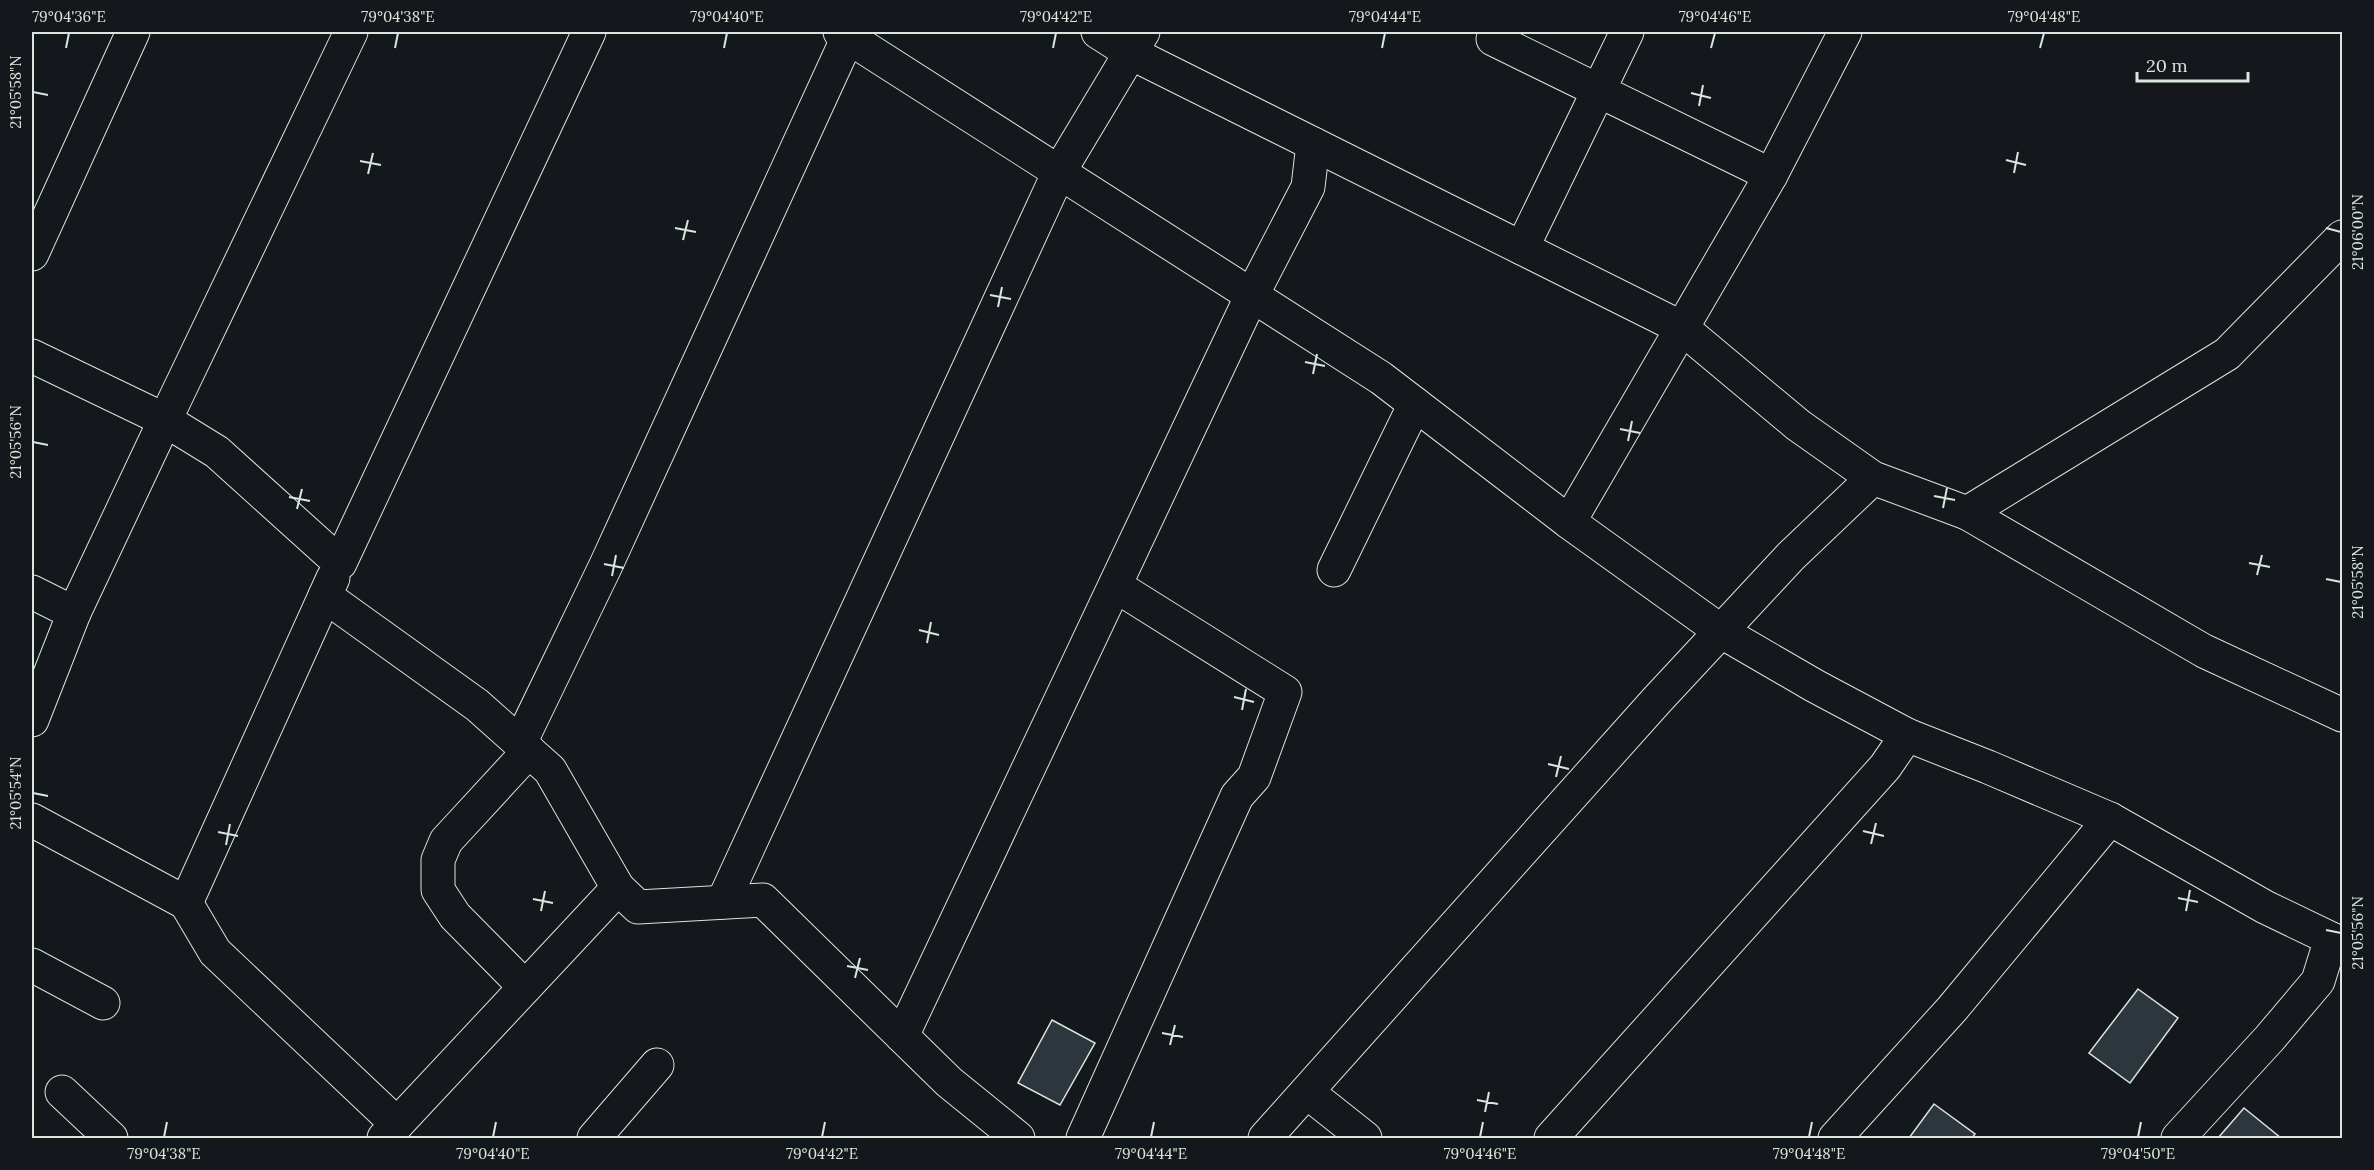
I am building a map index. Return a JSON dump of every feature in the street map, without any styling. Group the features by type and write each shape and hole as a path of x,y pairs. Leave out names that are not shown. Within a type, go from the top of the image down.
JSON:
{"street":[{"path":"32,254 133,32"},
{"path":"32,720 74,613 351,32"},
{"path":"186,903 339,563 589,32"},
{"path":"1098,32 1137,42 1313,144 1682,328 1798,425 1873,478 1967,513 2204,651 2343,715"},
{"path":"1522,248 1627,32"},
{"path":"1569,522 1771,175 1845,32"},
{"path":"525,987 455,916 438,890 438,860 446,841 524,747 844,34 1381,378 1569,522 1722,632 1815,686 1907,735 2110,819 2265,907 2337,941 2318,981 2269,1039 2178,1138"},
{"path":"1493,39 1771,175"},
{"path":"723,902 1059,172 1137,42"},
{"path":"902,1036 1252,296 1308,187 1313,144"},
{"path":"1967,513 2227,354 2339,247"},
{"path":"32,356 165,420 217,452 339,563"},
{"path":"1334,570 1415,404"},
{"path":"1265,1138 1657,700 1791,556 1873,478"},
{"path":"1083,1138 1237,796 1254,777 1285,692 1116,586"},
{"path":"32,592 74,613"},
{"path":"325,596 477,705 550,770 618,888 638,907 763,900 949,1082 1018,1138"},
{"path":"1551,1138 1885,767 1907,735"},
{"path":"1835,1138 1952,1009 2110,819"},
{"path":"32,820 186,903 215,952 391,1131 618,888"},
{"path":"32,965 102,1004"},
{"path":"594,1138 657,1065"},
{"path":"62,1092 111,1138"},
{"path":"1307,1092 1365,1138"}],"building":[{"path":"2138,989 2178,1018 2130,1083 2089,1053"},
{"path":"1052,1020 1095,1043 1060,1105 1018,1083"},
{"path":"1934,1104 1975,1134 1972,1138 1909,1138"},
{"path":"2244,1108 2281,1138 2218,1138"}]}
